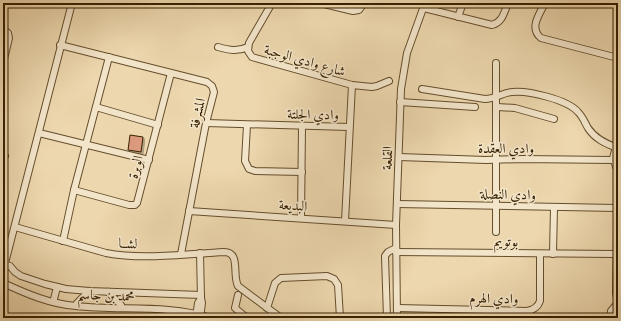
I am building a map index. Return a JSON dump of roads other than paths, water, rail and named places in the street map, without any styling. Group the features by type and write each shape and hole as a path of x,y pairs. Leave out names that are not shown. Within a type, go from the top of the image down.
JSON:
{"street":[{"path":"3,277 4,266 72,3"},
{"name":"شارع وادي الوجبة","path":"272,3 248,47 250,54 256,59 352,85 377,86 389,81"},
{"path":"320,3 352,11 359,10 364,3"},
{"path":"458,17 463,3"},
{"path":"424,5 458,17 490,25 501,20 508,3"},
{"path":"544,3 535,26 535,30 541,38 618,58"},
{"name":"القلعة","path":"397,318 396,225 402,78 407,53 424,5"},
{"path":"3,29 8,33 9,38 3,63"},
{"name":"المشرفة","path":"60,45 207,82 212,86 214,92 206,123 181,254"},
{"path":"218,47 234,51 248,47"},
{"path":"63,241 74,190 109,57"},
{"path":"496,63 496,232"},
{"name":"الوبرة","path":"74,190 129,205 135,205 139,200 171,73"},
{"path":"349,127 352,85"},
{"path":"422,89 485,99 508,93 524,92 564,102 573,107 579,113 589,130 596,138 603,143 617,148"},
{"path":"400,102 475,106"},
{"path":"96,107 158,125"},
{"path":"497,107 515,108 554,119"},
{"name":"وادي الجلتة","path":"206,123 349,127 345,221"},
{"path":"247,125 245,161 249,169 302,172"},
{"path":"301,218 302,126"},
{"path":"39,133 149,160"},
{"path":"610,318 612,311 618,302 616,293 616,254 618,172 613,160 618,139"},
{"name":"وادي العقدة","path":"399,157 497,160 613,160"},
{"name":"وادي النصلة","path":"397,204 617,208"},
{"path":"553,254 554,207"},
{"name":"البديعة","path":"189,211 396,225"},
{"name":"لشــا","path":"15,227 106,253 121,255 227,252 232,255 235,261 235,280 238,286 267,308"},
{"path":"387,318 385,256 388,252 396,250"},
{"name":"بوتويم","path":"396,250 540,254 616,254"},
{"path":"198,317 202,303 200,253"},
{"name":"وادي الهرم","path":"397,308 530,310 537,306 540,298 540,254"},
{"path":"4,266 10,266 21,276 57,287 89,291 201,296"},
{"path":"281,318 267,308 275,283 281,278 327,276 334,279 338,285 340,318"},
{"name":"محمد بن جاسم","path":"3,283 42,299 70,305 180,310 198,317"},
{"name":"محمد بن جاسم","path":"3,286 32,298 62,306 86,309 167,312 211,318"},
{"path":"54,299 57,287"},
{"path":"14,288 23,288 54,299 77,303 171,306 180,310"},
{"path":"77,303 89,291"},
{"path":"108,292 121,305"},
{"path":"238,295 235,308 244,317"},
{"path":"495,310 496,318"}]}
